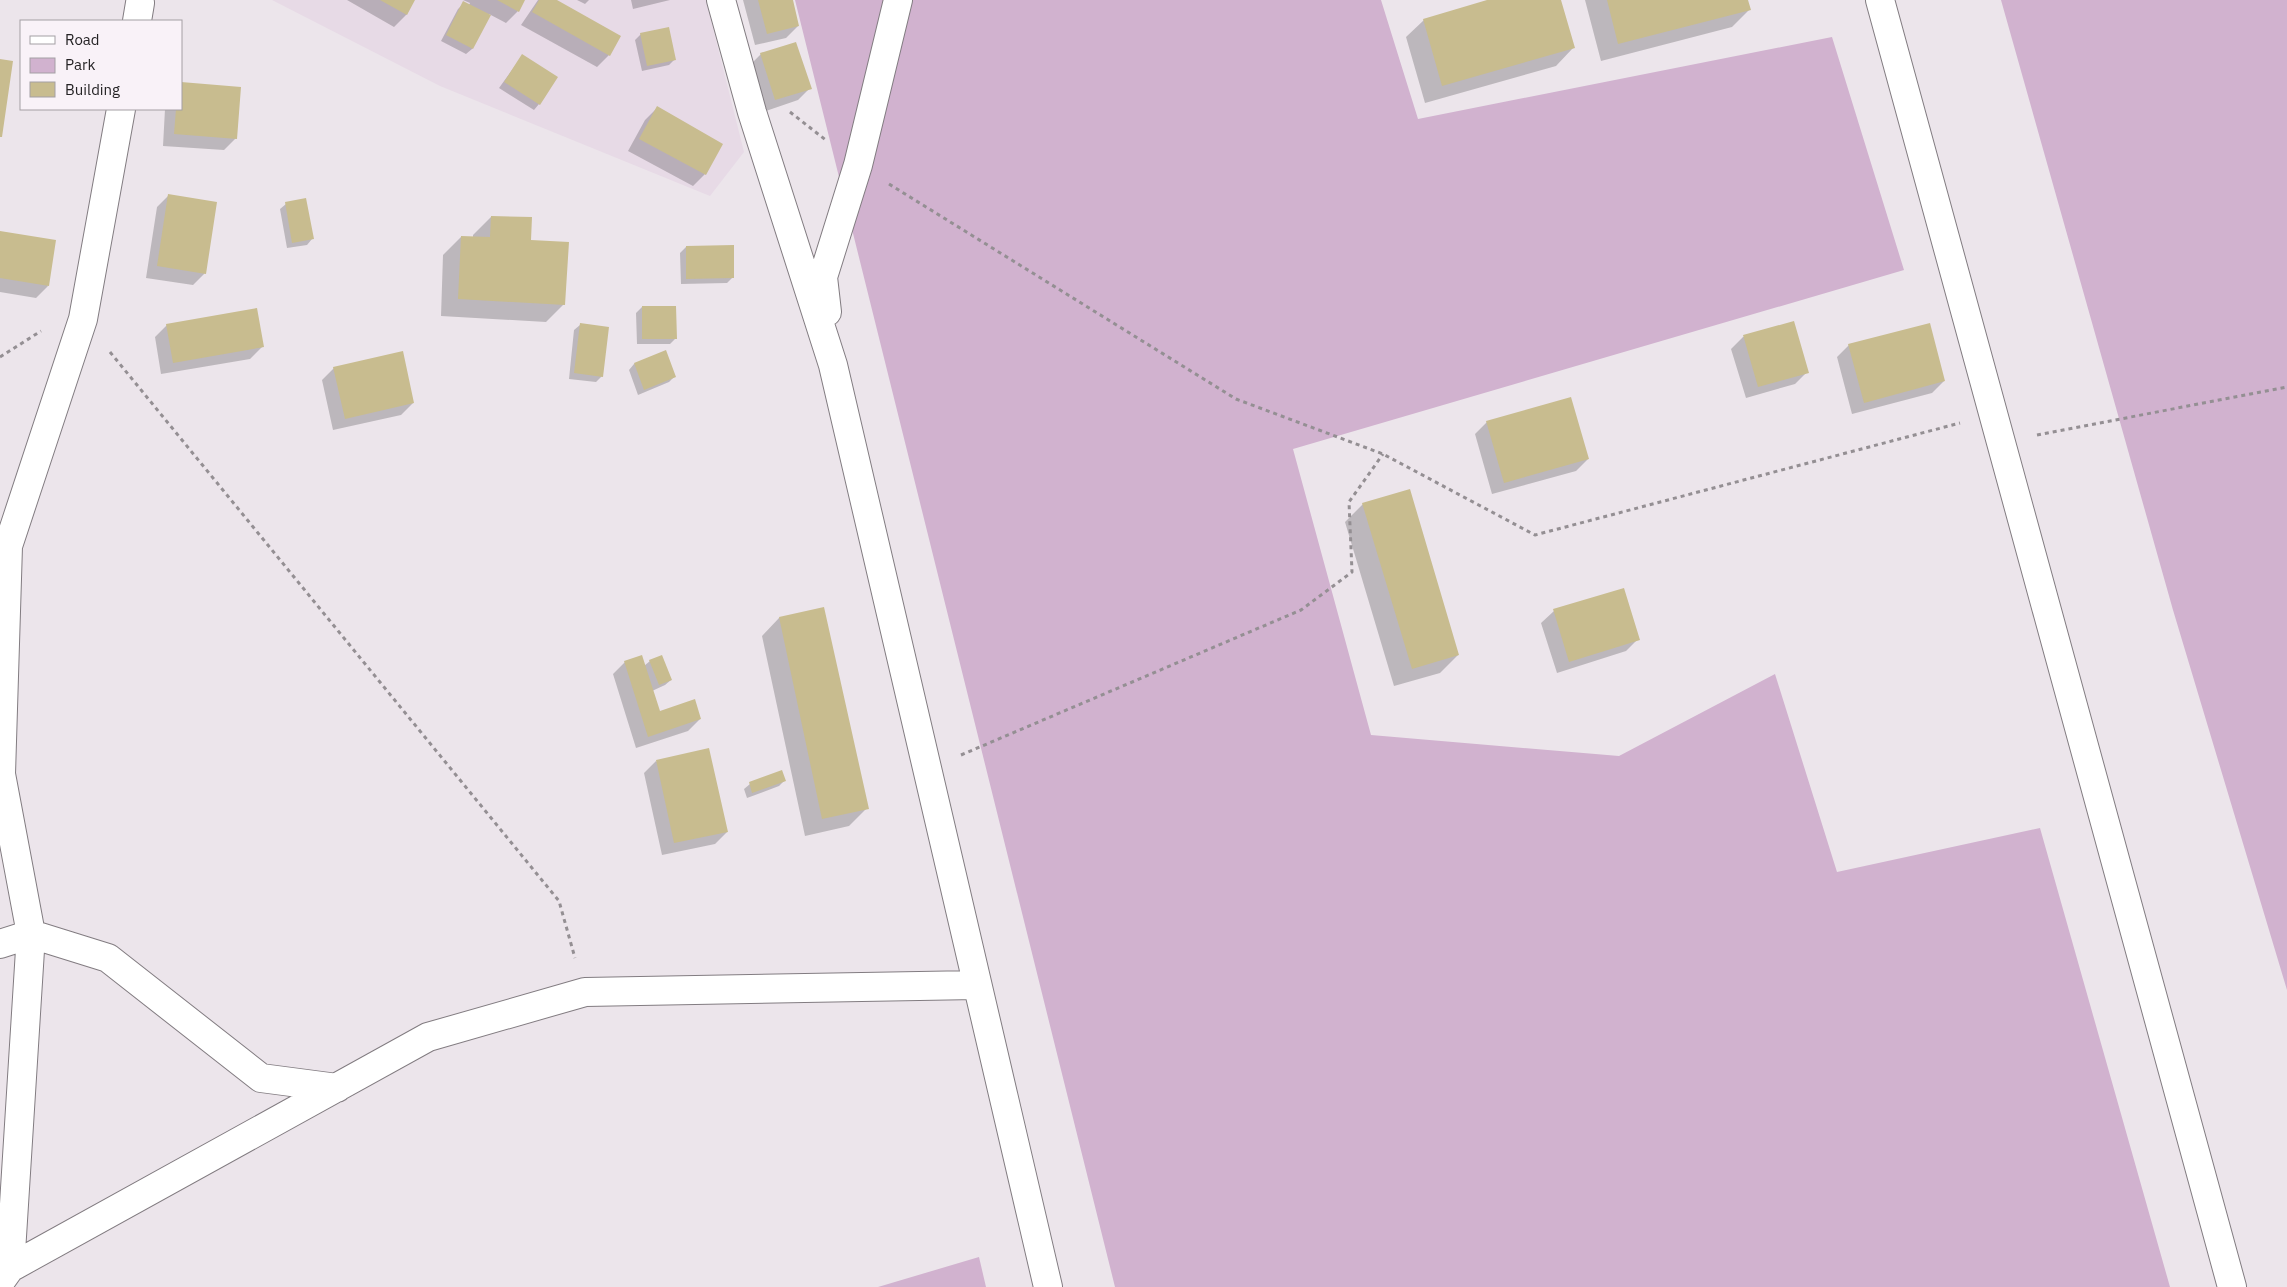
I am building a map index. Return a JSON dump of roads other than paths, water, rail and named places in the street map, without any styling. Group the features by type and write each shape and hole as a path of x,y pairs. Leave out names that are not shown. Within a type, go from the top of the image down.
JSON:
{"street":[{"path":"721,0 752,112 833,365 928,769 976,985 1048,1287"},
{"path":"833,365 823,277 858,165 898,0"},
{"path":"1880,0 1999,442 2232,1287"},
{"path":"5,1275 31,934 0,774 8,546 83,319 121,110"},
{"path":"0,944 31,934 108,958 261,1078 337,1088"},
{"path":"5,1275 428,1037 585,992 976,985"}]}
